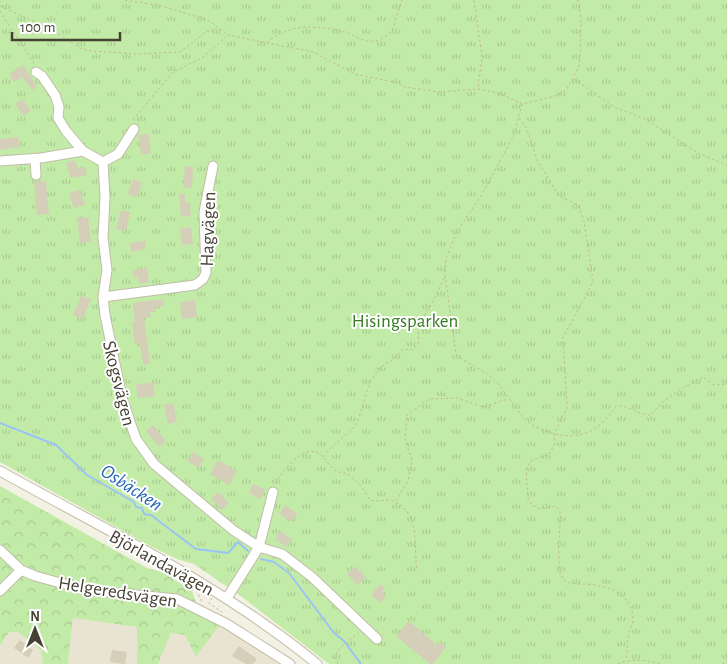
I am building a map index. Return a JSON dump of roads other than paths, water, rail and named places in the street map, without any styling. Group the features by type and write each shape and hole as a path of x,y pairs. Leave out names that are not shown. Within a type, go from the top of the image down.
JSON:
{"street":[{"path":"39,74 55,95 60,122 83,150 103,162 118,154 133,125"},
{"path":"0,161 35,159 83,150"},
{"path":"35,159 36,175"},
{"name":"Skogsvägen","path":"103,162 105,198 103,238 106,270 104,297 111,353 132,432 154,464 233,530 258,547 282,554 312,577 377,639"},
{"name":"Hagvägen","path":"104,297 195,285 203,279 206,272 205,205 213,166"},
{"name":"Björlandavägen","path":"0,472 227,598 280,635 317,664"},
{"path":"227,598 258,547 273,492"},
{"name":"Helgeredsvägen","path":"0,550 21,570 86,590 177,599 208,614 290,664"},
{"path":"0,591 21,570"}],"waterway":[{"name":"Osbäcken","path":"0,423 56,445 87,475 134,502 136,507 142,508 144,514 151,515 196,549 228,553 238,542 248,551"},
{"name":"Osbäcken","path":"261,559 274,562 289,573 334,633 344,641 361,664"}],"park label":[{"name":"Hisingsparken","path":"405,320"}]}
